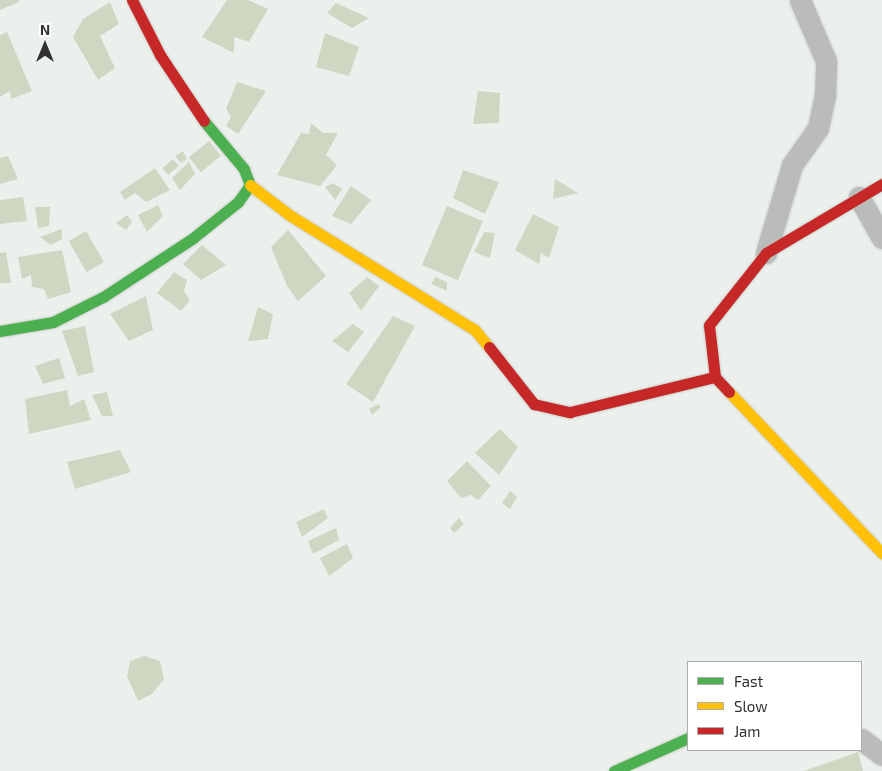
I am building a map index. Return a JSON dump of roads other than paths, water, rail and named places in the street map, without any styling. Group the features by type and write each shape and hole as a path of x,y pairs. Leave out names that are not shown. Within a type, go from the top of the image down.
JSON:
{"street":[{"path":"132,0 160,55 201,118 244,170 250,184 291,216 474,330 534,404 570,412 716,377"},
{"path":"766,253 792,165 818,128 825,96 826,61 800,0"},
{"path":"0,331 53,322 103,297 194,238 238,202 250,184"},
{"path":"882,184 766,253 709,325 716,377 882,553"},
{"path":"859,197 882,238"},
{"path":"614,771 687,738"},
{"path":"862,741 882,755"}]}
